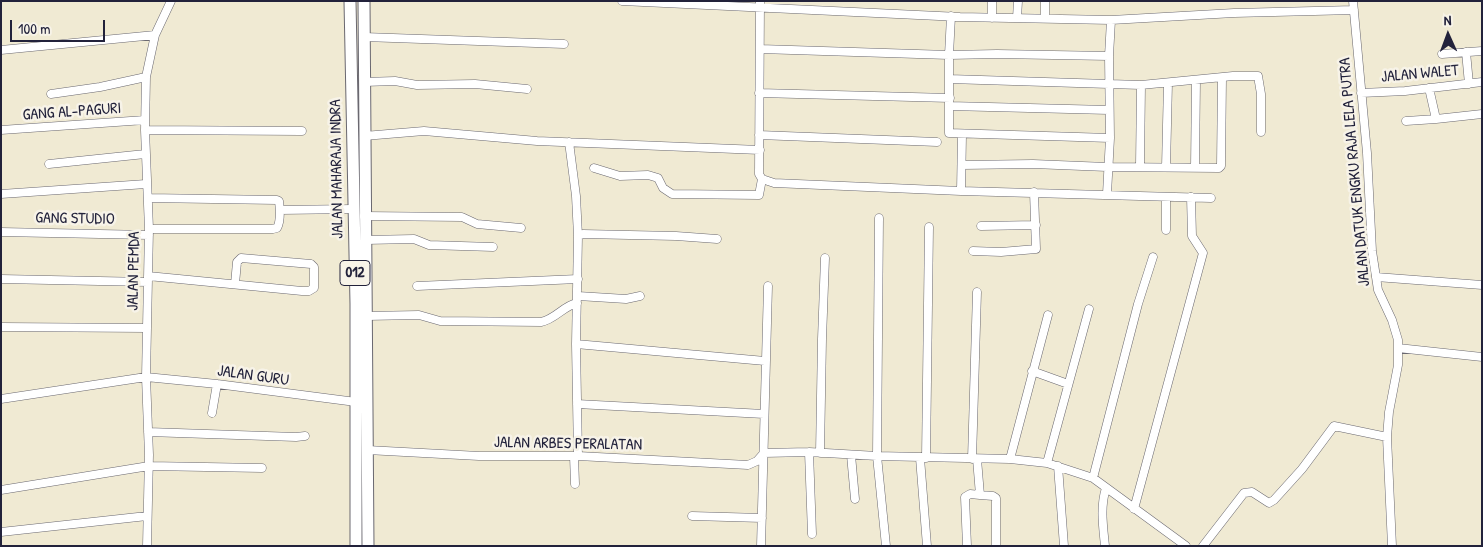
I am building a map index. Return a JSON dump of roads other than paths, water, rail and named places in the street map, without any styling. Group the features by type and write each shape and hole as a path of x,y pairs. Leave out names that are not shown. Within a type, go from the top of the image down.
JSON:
{"highway":[{"name":"JALAN MAHARAJA INDRA","path":"350,1 353,209 361,385 367,450 368,546"},
{"name":"JALAN MAHARAJA INDRA","path":"356,546 356,402 361,385 366,316 364,1"}],"street":[{"name":"JALAN PEMDA","path":"147,546 148,432 146,377 149,232 145,154 146,77 155,35 170,1"},
{"path":"622,1 760,4 992,18 1111,20 1354,10"},
{"path":"992,1 992,18"},
{"path":"1017,18 1018,1"},
{"path":"1045,1 1045,18"},
{"name":"JALAN DATUK ENGKU RAJA LELA PUTRA","path":"1353,1 1362,93 1372,251 1378,290 1394,327 1398,348 1396,377 1389,412 1388,437 1392,546"},
{"path":"594,168 620,176 648,175 658,178 663,188 672,194 759,195 762,179 760,174 759,134 760,4"},
{"path":"951,16 949,133 962,135 1110,138"},
{"path":"1107,194 1110,138 1109,56 1111,20"},
{"path":"1,50 155,35"},
{"path":"364,37 564,44"},
{"path":"760,48 949,55 1109,56"},
{"path":"1442,54 1482,50"},
{"path":"1466,52 1469,84"},
{"path":"949,79 1141,85 1258,76 1261,94 1261,132"},
{"path":"51,94 100,87 146,77"},
{"path":"962,165 1033,164 1216,168 1221,166 1222,78"},
{"path":"1195,168 1196,80"},
{"path":"364,82 395,81 417,84 475,84 527,88"},
{"name":"JALAN WALET","path":"1362,93 1405,92 1482,82"},
{"path":"1166,167 1168,84"},
{"path":"1140,166 1141,85"},
{"path":"1429,88 1436,120"},
{"path":"759,93 1109,110"},
{"path":"1406,121 1436,120 1482,114"},
{"name":"GANG AL-PAGURI","path":"1,130 145,120"},
{"path":"145,130 302,130"},
{"path":"364,136 424,131 507,139 760,150"},
{"path":"759,134 937,142"},
{"path":"961,190 962,135"},
{"path":"569,142 576,196 578,236 575,484"},
{"path":"50,164 145,154"},
{"path":"762,179 774,183 1211,198"},
{"path":"1,194 146,184"},
{"path":"973,251 1034,251 1037,248 1034,192"},
{"path":"1166,197 1166,230"},
{"path":"1134,508 1203,253 1192,236 1191,197"},
{"path":"148,198 277,200 280,210 353,209"},
{"name":"GANG STUDIO","path":"1,232 149,232 273,229 277,228 279,224 280,210"},
{"path":"364,216 462,217 477,224 521,228"},
{"path":"879,218 877,456 886,546"},
{"path":"981,226 1036,225"},
{"path":"927,546 923,458 929,228"},
{"path":"578,236 583,234 639,235 717,239"},
{"path":"365,240 414,239 429,245 493,247"},
{"path":"1093,478 1138,304 1154,257"},
{"path":"1,279 148,279 235,284 308,291 314,288 314,267 311,264 241,258 237,262 235,284"},
{"path":"820,453 825,258"},
{"path":"1376,276 1482,285"},
{"path":"417,286 578,279"},
{"path":"762,546 768,286"},
{"path":"977,292 974,459 980,495"},
{"path":"366,316 419,315 440,321 541,322 551,319 578,299 640,296"},
{"path":"1047,463 1089,309"},
{"path":"1010,459 1048,315"},
{"path":"1,327 147,328"},
{"path":"576,344 765,361"},
{"path":"1398,348 1482,357"},
{"path":"1032,371 1068,384"},
{"name":"JALAN GURU","path":"1,399 146,377 356,402"},
{"path":"212,413 216,384"},
{"path":"577,404 764,414"},
{"path":"1203,546 1244,493 1252,492 1269,503 1274,500 1300,471 1334,426 1388,437"},
{"path":"148,432 305,436"},
{"name":"JALAN ARBES PERALATAN","path":"367,450 478,456 576,456 748,465 757,461 764,454"},
{"path":"764,454 809,452 923,458 1010,459 1047,463 1093,478 1183,545"},
{"path":"809,452 812,534"},
{"path":"851,455 855,499"},
{"path":"1,490 148,466 262,468"},
{"path":"1058,466 1064,546"},
{"path":"1105,546 1102,501 1106,488"},
{"path":"967,546 965,497 970,494 993,496 996,498 996,546"},
{"path":"1,532 148,516"},
{"path":"692,516 762,518"}]}
